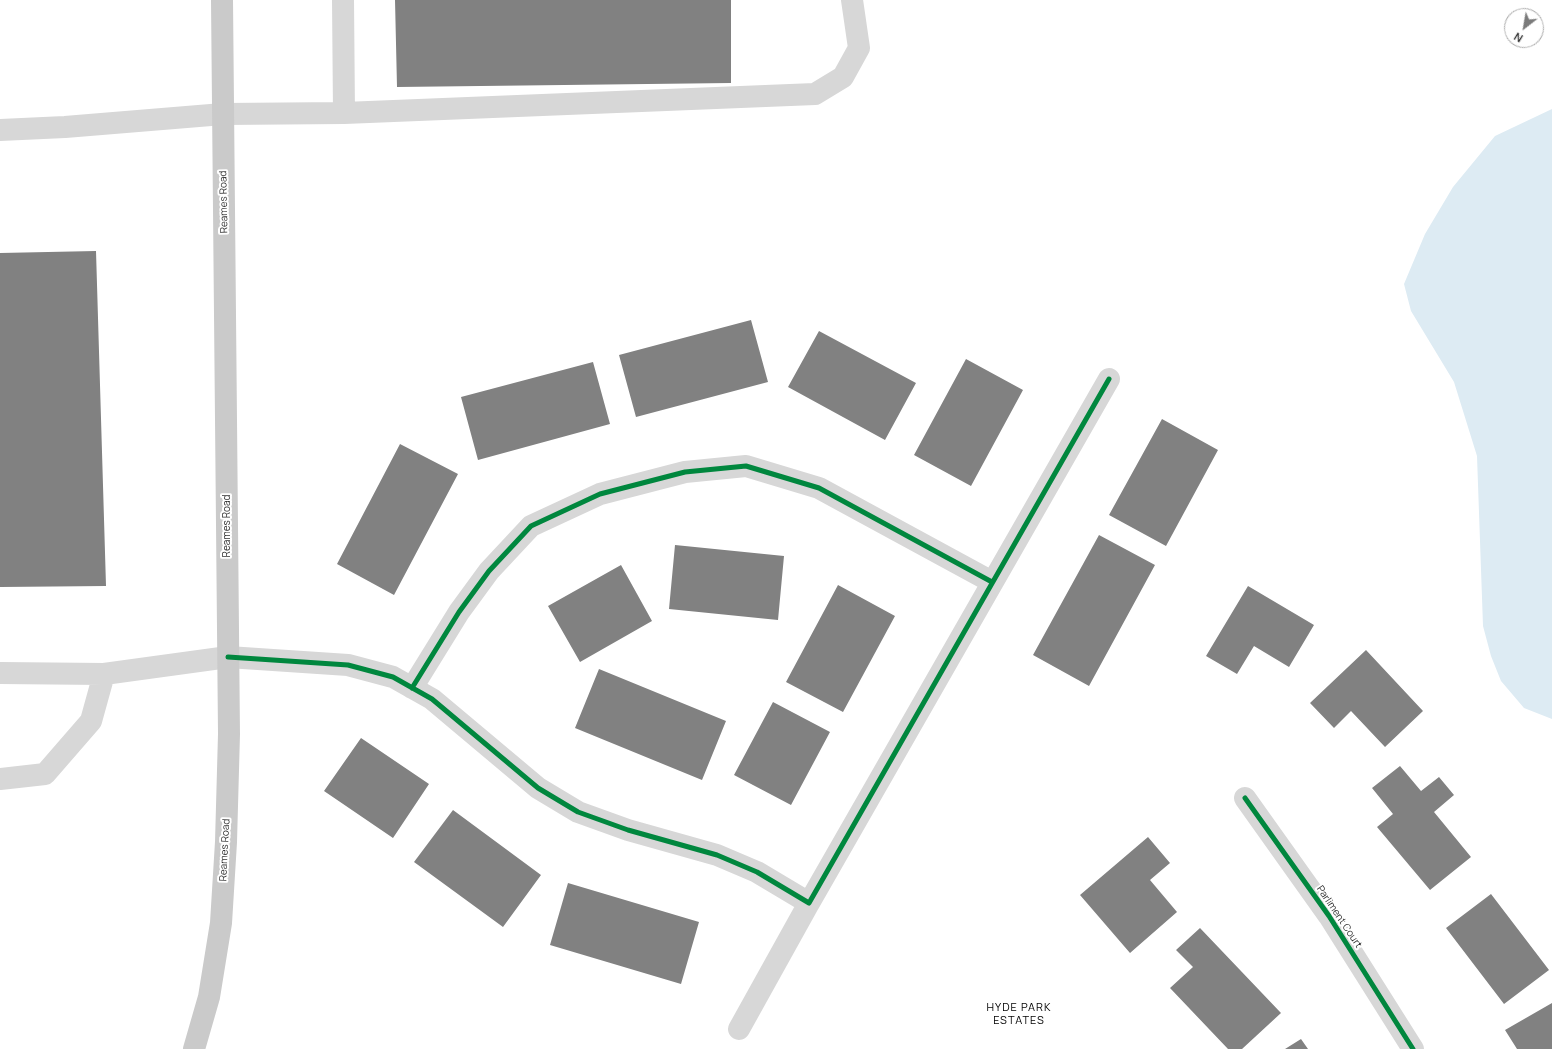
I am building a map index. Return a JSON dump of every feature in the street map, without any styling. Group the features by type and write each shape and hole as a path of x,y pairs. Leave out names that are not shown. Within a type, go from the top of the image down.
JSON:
{"main road":[{"name":"Reames Road","path":"194,1049 209,997 221,923 226,834 229,734 222,0"}],"street":[{"path":"343,0 344,114"},
{"path":"0,130 65,127 223,114 344,114 815,94 843,77 859,48 852,0"},
{"path":"739,1029 809,903 1109,379"},
{"path":"412,688 459,612 489,571 531,526 600,494 685,472 746,466 819,488 992,582"},
{"path":"0,673 104,674 228,657 348,665 393,677 432,699 538,788 578,812 628,830 717,855 757,872 809,903"},
{"path":"0,779 45,774 91,721 104,674"},
{"name":"Parliment Court","path":"1245,798 1329,916 1413,1049"}],"shaded area":[{"path":"1552,109 1552,719 1524,708 1501,681 1491,656 1483,626 1477,456 1454,382 1411,311 1404,284 1425,234 1453,187 1495,136"}],"building":[{"path":"395,0 731,0 731,83 397,87"},
{"path":"96,251 106,586 0,587 0,253"},
{"path":"751,320 768,382 636,417 619,355"},
{"path":"819,331 916,383 885,440 788,387"},
{"path":"966,359 1023,390 971,486 914,455"},
{"path":"593,362 610,424 478,460 461,397"},
{"path":"1162,419 1218,450 1166,546 1109,515"},
{"path":"400,444 458,474 394,595 337,564"},
{"path":"1099,535 1155,565 1089,686 1033,655"},
{"path":"675,545 784,556 778,620 669,609"},
{"path":"621,565 652,621 580,662 548,606"},
{"path":"838,585 895,616 843,712 786,682"},
{"path":"1248,586 1314,625 1289,667 1254,646 1237,674 1206,656"},
{"path":"1366,650 1423,711 1385,747 1351,711 1334,728 1310,703"},
{"path":"599,669 726,721 702,780 575,728"},
{"path":"773,702 830,732 791,805 734,775"},
{"path":"361,738 429,784 393,838 324,791"},
{"path":"1400,766 1421,791 1439,777 1454,795 1434,812 1471,857 1430,890 1377,827 1393,814 1372,788"},
{"path":"453,810 541,875 503,927 414,862"},
{"path":"1148,837 1170,863 1150,880 1177,912 1130,953 1080,895"},
{"path":"568,883 699,922 681,984 550,945"},
{"path":"1491,894 1549,970 1504,1004 1446,928"},
{"path":"1200,928 1281,1013 1242,1049 1228,1049 1170,988 1193,967 1176,950"},
{"path":"1552,1003 1552,1049 1517,1049 1505,1030"},
{"path":"1301,1039 1308,1049 1285,1049"}],"cycle path":[{"path":"228,657 348,665 393,677 432,699 538,788 578,812 628,830 717,855 757,872 809,903 1109,379"},
{"path":"412,688 459,612 489,571 531,526 600,494 685,472 746,466 819,488 992,582"},
{"path":"1245,798 1329,916 1413,1049"}],"district":[{"name":"HYDE PARK ESTATES","path":"1019,1014"}]}
